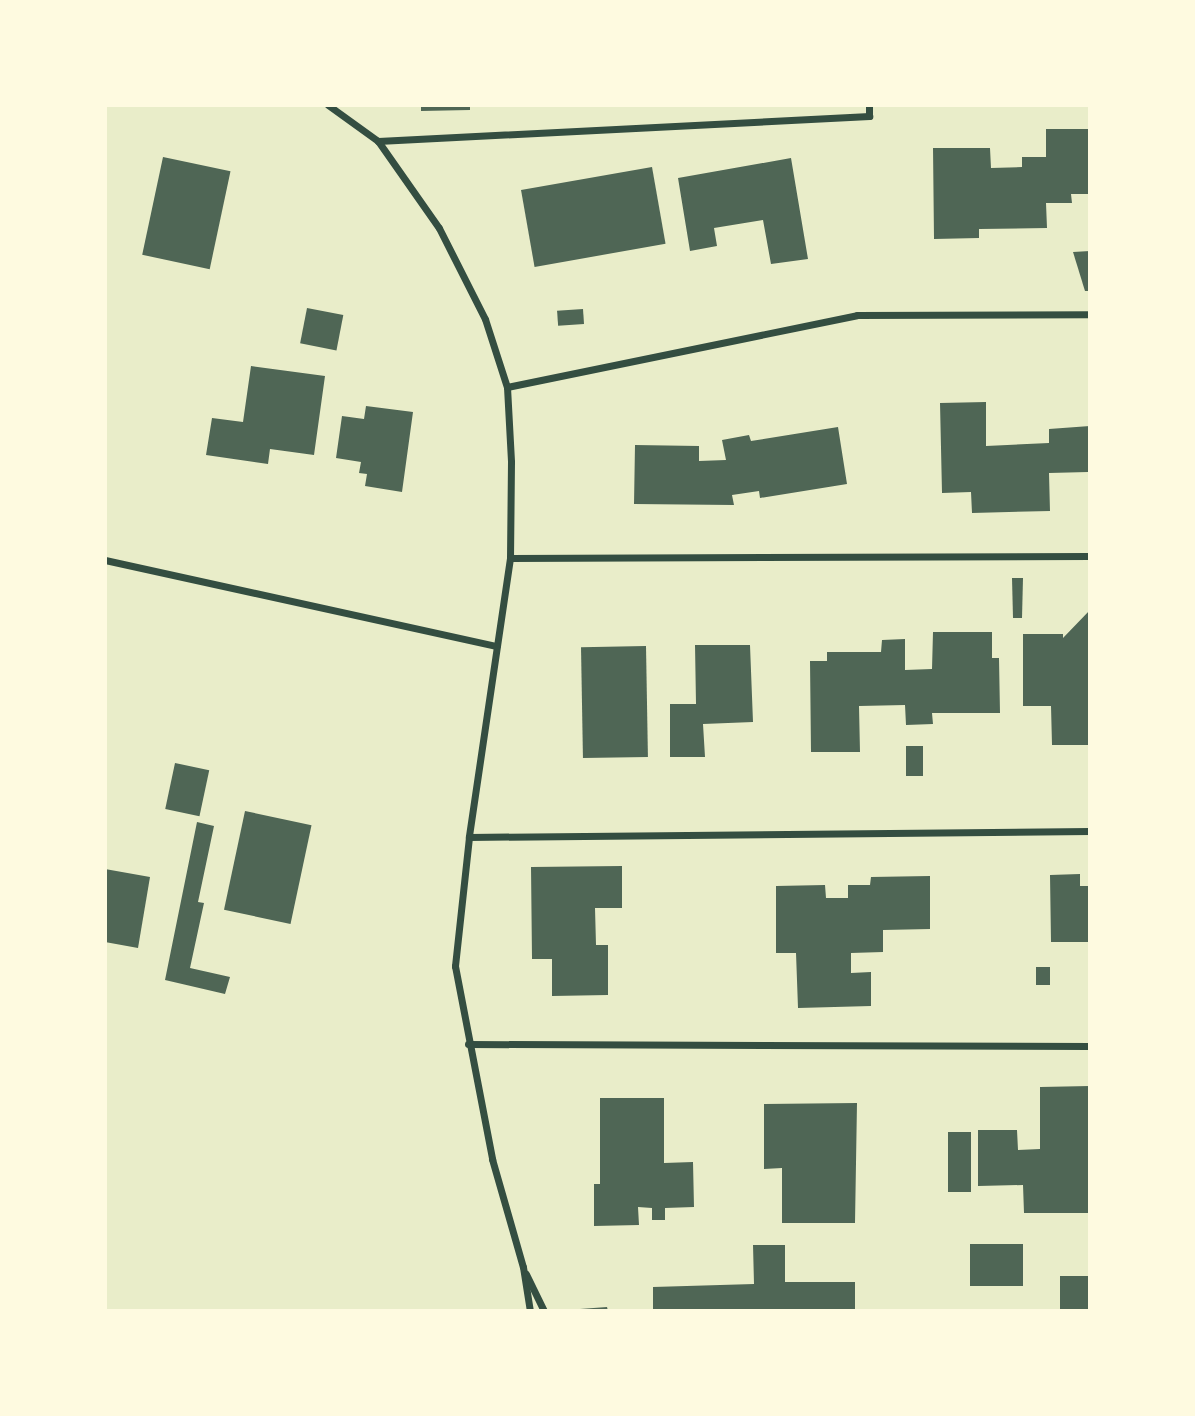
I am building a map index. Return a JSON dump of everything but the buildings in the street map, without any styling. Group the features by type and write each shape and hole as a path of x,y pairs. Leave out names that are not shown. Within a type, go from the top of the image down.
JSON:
{"street":[{"path":"328,105 378,141 439,228 485,319 507,387 512,462 510,558 469,837 455,966 492,1159 523,1267 530,1311"},
{"path":"378,141 869,116 869,105"},
{"path":"507,387 857,315 1090,314"},
{"path":"510,558 1090,556"},
{"path":"105,560 497,646"},
{"path":"469,837 1090,831"},
{"path":"468,1044 1090,1046"},
{"path":"523,1267 544,1311"}]}
